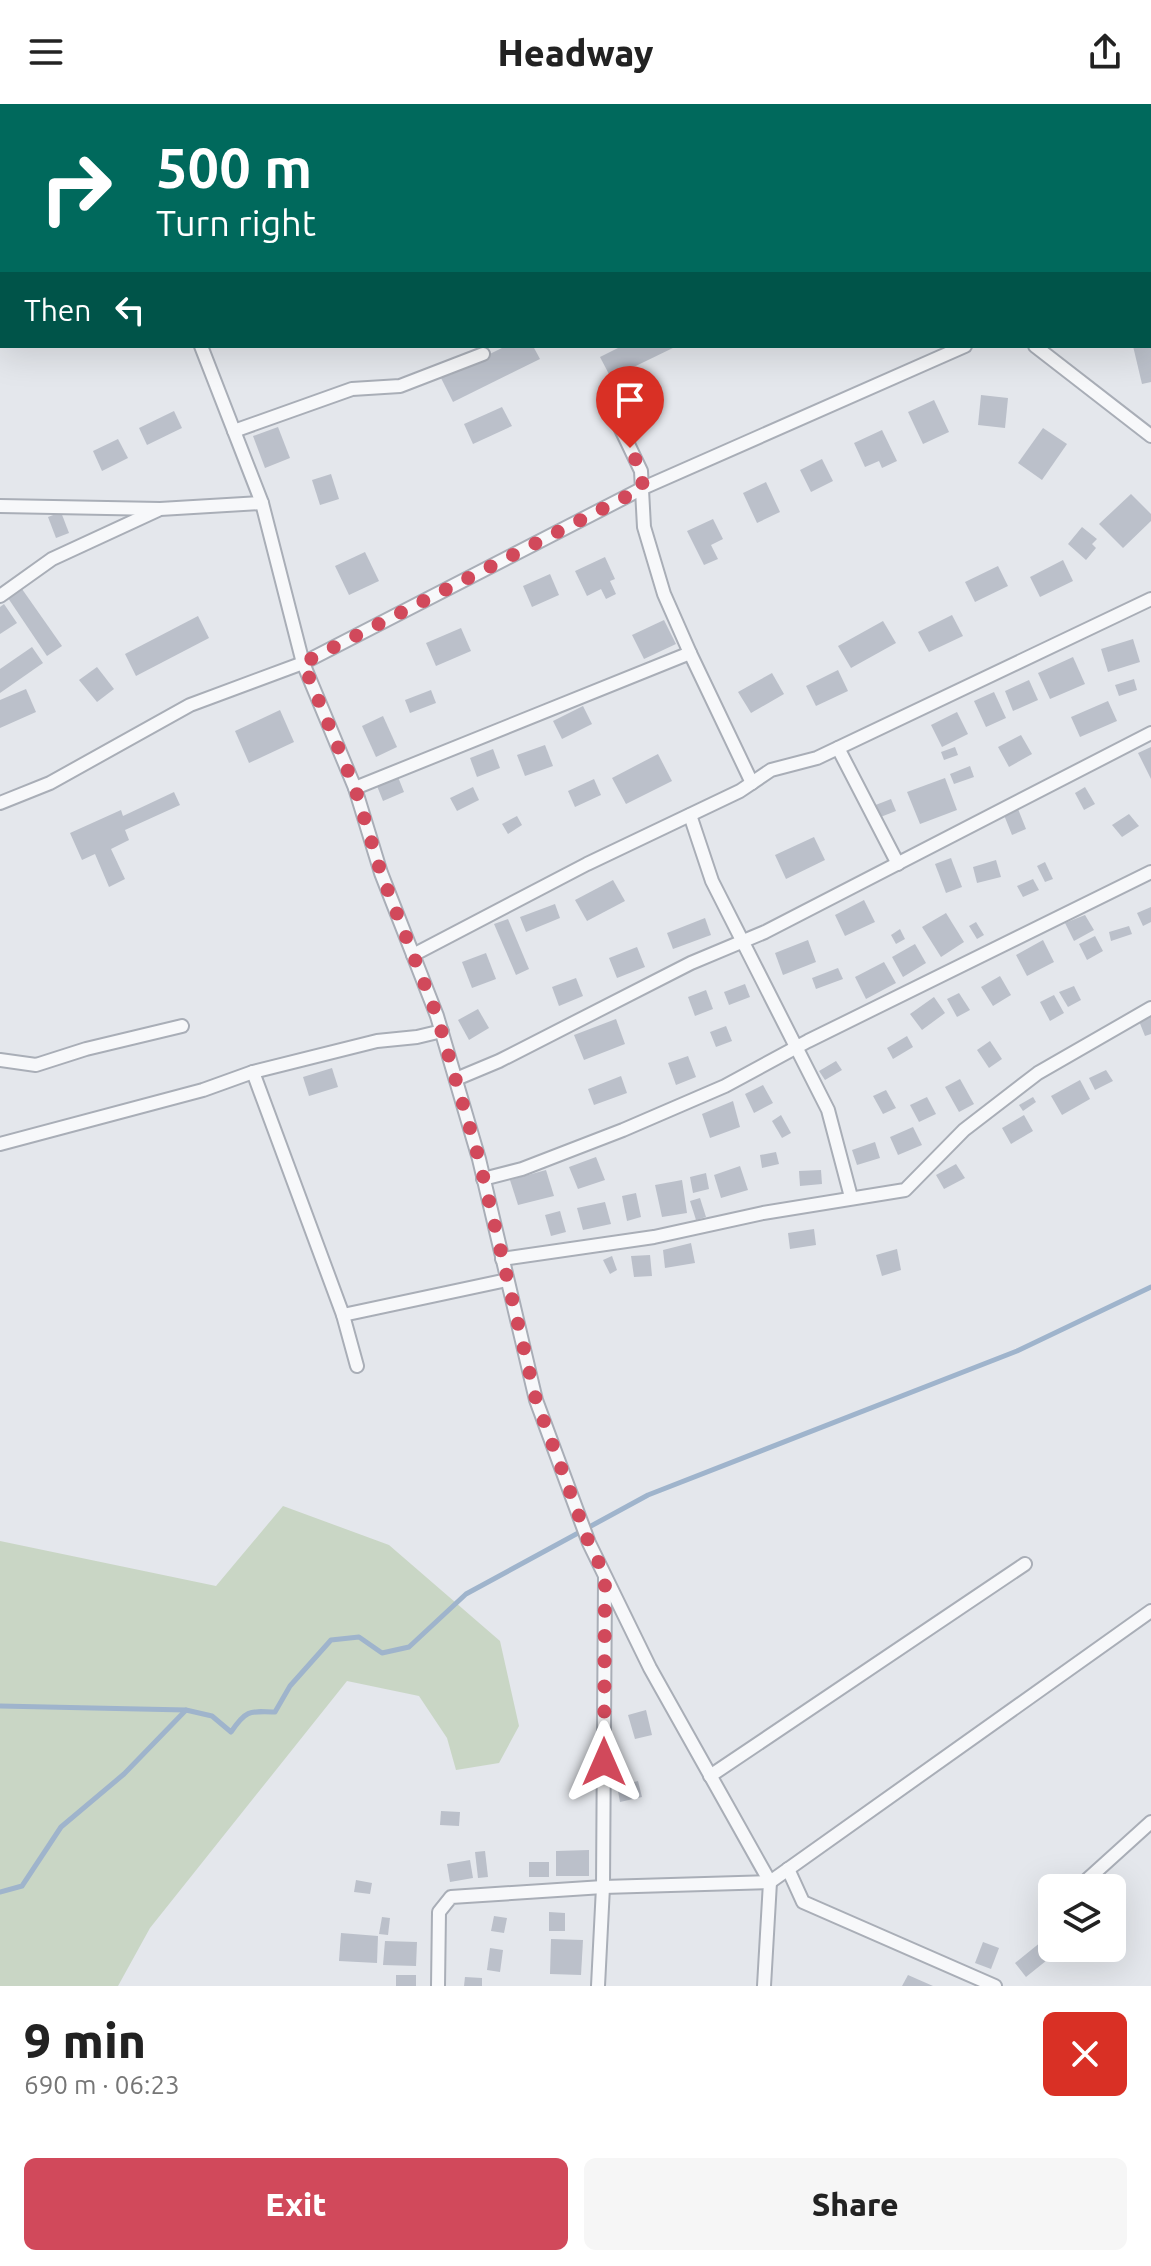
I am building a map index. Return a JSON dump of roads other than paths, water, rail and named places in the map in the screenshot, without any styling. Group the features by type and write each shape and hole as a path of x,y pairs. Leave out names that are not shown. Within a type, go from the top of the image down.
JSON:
{"street":[{"path":"202,348 262,503 303,663 355,788 381,873 442,1031 483,1179 536,1400 589,1543 650,1668 770,1882 764,1986"},
{"path":"0,803 50,783 190,705 303,663 643,488 960,348"},
{"path":"1038,348 1151,436"},
{"path":"234,431 352,389 400,386 483,354"},
{"path":"608,402 641,471 644,527 664,594 752,783"},
{"path":"0,506 160,509 262,503"},
{"path":"0,596 52,559 160,509"},
{"path":"413,955 752,783 771,770 817,758 1151,599"},
{"path":"355,788 690,653"},
{"path":"456,1079 499,1061 691,963 743,941 898,864 1151,733"},
{"path":"838,748 898,864"},
{"path":"690,815 712,881 828,1110 851,1197"},
{"path":"483,1179 522,1169 725,1086 1151,872"},
{"path":"502,1259 654,1237 763,1213 905,1190 964,1130 1038,1073 1151,1008"},
{"path":"0,1060 36,1065 86,1049 182,1026"},
{"path":"0,1144 203,1090 253,1072 377,1041 442,1031"},
{"path":"253,1072 343,1315 357,1366"},
{"path":"343,1315 507,1280"},
{"path":"710,1776 1025,1564"},
{"path":"598,1986 603,1887 605,1575"},
{"path":"438,1986 439,1912 451,1897 603,1887 770,1882 1151,1611"},
{"path":"1093,1874 1151,1822"},
{"path":"788,1869 803,1902 995,1986"}],"waterway":[{"path":"0,1892 22,1886 61,1827 124,1774 186,1710 212,1716 231,1732 249,1713 275,1712 290,1686 331,1640 359,1637 382,1653 409,1647 466,1594 648,1495 1017,1351 1151,1287"},
{"path":"0,1706 186,1710"}]}
